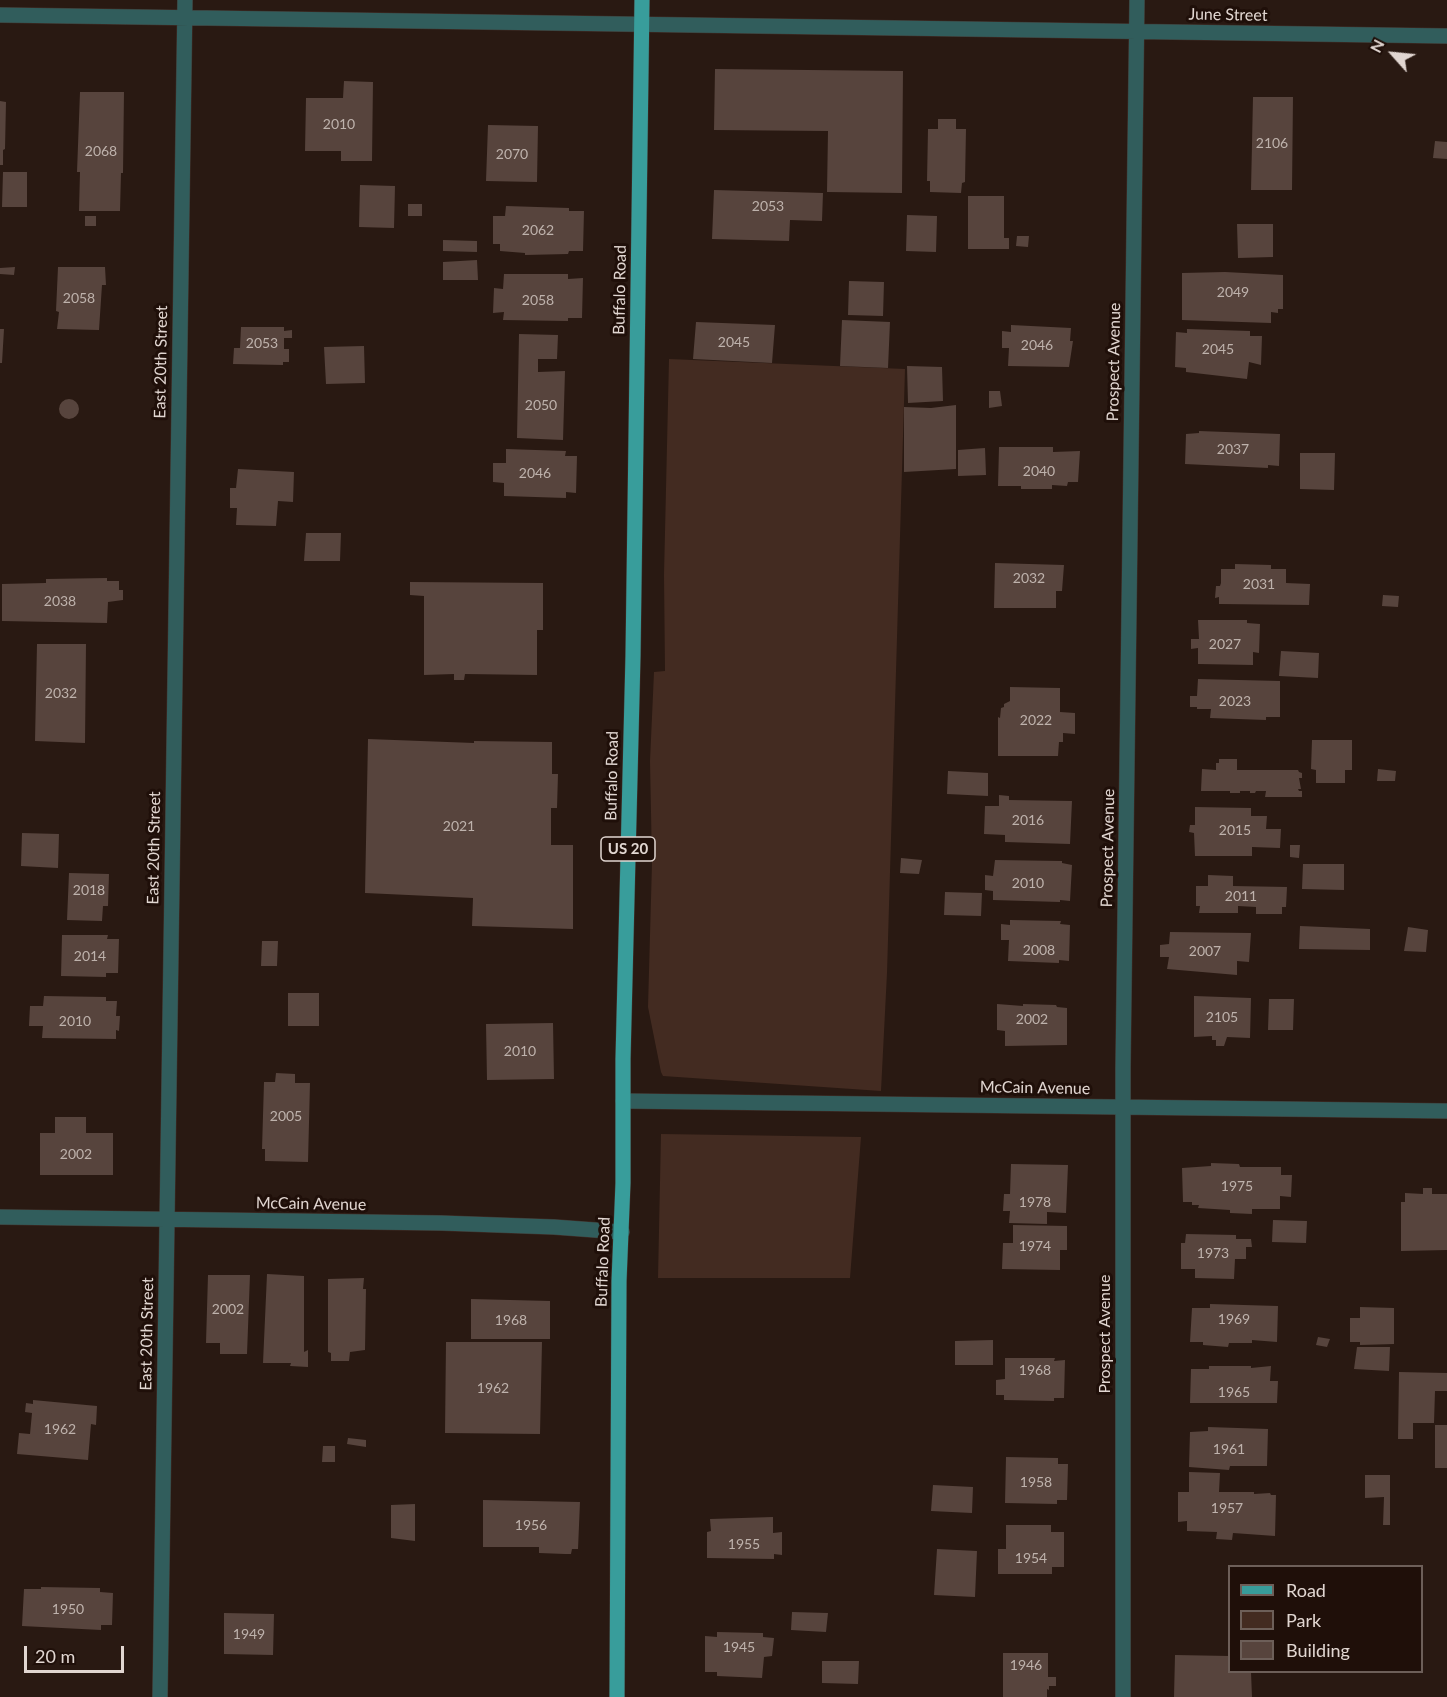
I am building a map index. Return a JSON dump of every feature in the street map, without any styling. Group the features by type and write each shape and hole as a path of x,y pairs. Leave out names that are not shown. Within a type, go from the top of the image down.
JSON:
{"main road":[{"name":"Buffalo Road","path":"617,1697 619,1292 634,632 642,0"}],"street":[{"name":"East 20th Street","path":"160,1697 185,0"},
{"name":"Prospect Avenue","path":"1123,1697 1122,1107 1137,0"},
{"name":"June Street","path":"0,15 1447,36"},
{"name":"McCain Avenue","path":"623,1101 1447,1111"},
{"name":"McCain Avenue","path":"0,1217 475,1224 622,1232"}],"green space":[{"path":"669,359 905,369 887,973 881,1091 663,1076 661,1072 648,1007 652,863 650,761 654,672 665,671 664,575"},
{"path":"661,1134 861,1137 850,1278 658,1278"}],"building":[{"path":"715,69 903,71 902,193 827,192 828,131 714,130"},
{"path":"344,81 373,82 372,161 341,161 341,151 305,151 306,98 343,98"},
{"path":"80,92 124,92 120,211 79,211 80,172 77,172"},
{"path":"1253,97 1293,97 1292,190 1251,190"},
{"path":"0,101 6,102 3,165 0,165"},
{"path":"938,119 956,119 956,129 966,129 965,182 962,183 961,193 930,192 930,181 927,181 928,129 938,129"},
{"path":"488,125 538,126 537,182 486,181"},
{"path":"1435,141 1447,142 1447,159 1433,158"},
{"path":"3,172 27,172 27,207 2,207"},
{"path":"360,185 395,186 394,228 359,227"},
{"path":"714,190 823,193 822,221 790,220 789,241 712,239"},
{"path":"968,196 1004,196 1004,238 1009,238 1009,249 968,249"},
{"path":"408,204 422,204 422,216 408,216"},
{"path":"506,206 569,208 569,211 584,211 583,251 569,251 568,254 525,255 525,253 500,251 500,244 493,244 493,216 505,216"},
{"path":"907,215 937,216 936,252 906,251"},
{"path":"85,216 96,216 96,226 85,226"},
{"path":"1237,224 1273,224 1273,257 1238,258"},
{"path":"1017,236 1029,236 1028,247 1016,246"},
{"path":"443,240 477,241 477,252 443,251"},
{"path":"477,260 478,280 443,280 443,262"},
{"path":"15,267 14,275 0,274 0,268"},
{"path":"58,267 105,267 106,285 102,285 99,330 57,329"},
{"path":"1225,272 1283,275 1283,309 1278,309 1278,313 1271,312 1271,323 1182,320 1182,273"},
{"path":"504,274 568,274 568,279 583,278 582,318 568,318 568,321 503,320 504,312 493,313 494,288 503,289"},
{"path":"849,281 884,282 883,316 848,315"},
{"path":"842,320 890,322 888,368 840,366"},
{"path":"696,322 775,325 772,363 693,359"},
{"path":"1011,325 1071,328 1070,341 1073,341 1069,367 1008,366 1009,348 1002,348 1002,331 1011,332"},
{"path":"241,327 284,327 284,331 292,330 292,338 284,338 284,349 289,349 289,362 283,362 283,365 233,364 234,348 240,348"},
{"path":"0,329 4,329 2,363 0,363"},
{"path":"1187,329 1250,331 1250,336 1262,336 1261,365 1249,362 1247,379 1186,372 1186,368 1175,367 1176,332 1187,333"},
{"path":"519,334 558,335 557,359 538,359 538,372 565,371 563,440 517,438"},
{"path":"364,346 365,383 326,384 324,347"},
{"path":"907,366 942,367 943,401 908,403"},
{"path":"989,391 1000,391 1002,406 989,408"},
{"path":"69,399 76,402 79,409 76,416 69,419 62,416 59,409 62,402"},
{"path":"956,405 956,469 904,472 904,407 931,408"},
{"path":"1199,431 1280,434 1279,466 1268,465 1268,468 1185,464 1186,434 1199,433"},
{"path":"999,447 1053,447 1053,452 1080,451 1078,482 1068,482 1067,486 1052,485 1052,489 998,486"},
{"path":"985,448 986,475 958,476 958,450"},
{"path":"506,449 566,451 565,456 577,456 576,493 566,492 566,498 504,496 504,483 493,482 493,463 506,463"},
{"path":"1300,453 1335,453 1334,490 1300,489"},
{"path":"238,469 294,472 293,502 278,501 276,526 236,525 237,508 230,508 230,488 236,488"},
{"path":"306,533 341,533 340,561 304,561"},
{"path":"995,563 1064,565 1062,591 1056,591 1056,608 994,608"},
{"path":"1235,564 1271,565 1271,569 1286,569 1286,583 1310,584 1309,605 1219,604 1219,597 1215,598 1216,586 1220,586 1221,583 1221,569 1235,569"},
{"path":"107,578 107,581 119,581 119,590 123,590 123,600 108,602 107,623 2,621 2,584 46,583 46,579"},
{"path":"410,582 543,583 543,630 537,630 537,675 465,674 464,680 454,680 454,674 424,675 424,596 410,595"},
{"path":"1383,595 1399,596 1398,607 1382,606"},
{"path":"1198,620 1247,620 1247,623 1260,624 1259,653 1253,652 1253,665 1198,664 1198,648 1191,649 1191,639 1199,639"},
{"path":"37,644 86,644 85,743 35,741"},
{"path":"1281,651 1319,653 1318,678 1279,676"},
{"path":"1198,679 1280,681 1280,717 1266,717 1266,720 1210,718 1211,709 1190,707 1190,696 1197,696"},
{"path":"1010,687 1060,688 1060,712 1075,713 1075,734 1063,733 1063,742 1059,742 1058,756 998,756 998,717 1000,718 1004,704 1010,701"},
{"path":"368,739 474,743 474,741 552,742 552,774 558,774 557,808 551,808 551,845 573,845 573,929 472,926 473,898 365,893"},
{"path":"1312,740 1352,740 1352,770 1345,770 1345,783 1316,783 1316,770 1311,769"},
{"path":"1219,759 1237,759 1237,770 1298,770 1302,773 1302,778 1299,778 1301,789 1298,789 1302,791 1302,797 1265,797 1266,791 1230,793 1230,791 1201,791 1202,769 1216,770 1216,763 1219,763"},
{"path":"1378,769 1396,771 1395,781 1377,781"},
{"path":"948,771 988,773 988,796 947,794"},
{"path":"999,795 1009,796 1009,800 1072,801 1070,844 1005,842 1005,835 984,834 985,806 999,806"},
{"path":"1195,807 1251,808 1251,816 1267,816 1266,829 1281,829 1280,848 1252,847 1252,856 1195,856 1194,833 1189,832 1190,825 1195,825"},
{"path":"22,833 59,834 58,868 21,866"},
{"path":"1290,845 1300,845 1299,858 1290,857"},
{"path":"901,858 922,860 919,874 900,873"},
{"path":"995,860 1062,861 1062,863 1072,865 1070,901 993,900 993,891 985,890 985,875 993,876"},
{"path":"1303,864 1344,864 1344,890 1302,889"},
{"path":"69,873 109,874 108,906 103,906 102,921 67,920"},
{"path":"1208,875 1233,876 1233,886 1287,887 1286,907 1282,907 1282,914 1256,914 1256,907 1238,906 1238,913 1199,913 1200,906 1196,906 1196,886 1208,886"},
{"path":"945,892 982,893 981,916 944,915"},
{"path":"1010,920 1061,921 1060,924 1070,925 1069,961 1059,960 1059,963 1008,961 1009,940 1001,940 1001,924 1010,925"},
{"path":"1300,926 1370,929 1370,950 1299,949"},
{"path":"1408,927 1428,930 1426,952 1404,951"},
{"path":"1170,932 1251,933 1249,962 1237,961 1237,975 1167,969 1169,957 1160,957 1160,945 1169,944"},
{"path":"62,935 108,935 107,939 119,939 118,973 106,973 106,977 61,976"},
{"path":"262,941 278,941 277,966 261,966"},
{"path":"288,993 319,993 319,1026 288,1026"},
{"path":"44,996 106,997 106,1001 117,1001 116,1016 120,1016 116,1039 42,1038 43,1026 29,1026 30,1006 43,1006"},
{"path":"1194,996 1251,998 1250,1038 1227,1037 1224,1046 1216,1046 1216,1040 1212,1040 1212,1036 1194,1037"},
{"path":"1269,999 1294,999 1293,1030 1268,1030"},
{"path":"997,1004 1056,1005 1067,1008 1067,1045 1005,1046 1005,1031 997,1030"},
{"path":"553,1023 554,1079 487,1080 486,1024"},
{"path":"276,1073 295,1074 295,1083 310,1083 308,1162 265,1161 265,1149 262,1149 264,1082 275,1082"},
{"path":"55,1117 86,1117 86,1133 113,1133 113,1175 40,1175 40,1133 55,1133"},
{"path":"1211,1163 1239,1164 1240,1167 1281,1167 1281,1175 1292,1175 1291,1197 1280,1196 1280,1209 1252,1209 1252,1214 1198,1208 1199,1205 1192,1205 1192,1202 1183,1202 1182,1168 1211,1166"},
{"path":"1011,1164 1068,1165 1066,1213 1047,1212 1047,1224 1009,1223 1010,1211 1003,1211 1004,1194 1010,1194"},
{"path":"1423,1188 1432,1188 1432,1194 1447,1194 1447,1250 1401,1251 1401,1202 1405,1202 1405,1193 1423,1194"},
{"path":"1273,1220 1307,1221 1306,1243 1272,1242"},
{"path":"1013,1225 1067,1226 1067,1250 1060,1250 1060,1270 1002,1269 1003,1243 1013,1243"},
{"path":"1186,1234 1236,1235 1236,1239 1251,1239 1252,1247 1246,1247 1246,1259 1235,1259 1234,1279 1195,1278 1195,1269 1181,1269 1181,1243 1185,1243"},
{"path":"267,1274 304,1276 304,1352 308,1350 308,1367 290,1366 291,1363 263,1363"},
{"path":"208,1275 250,1275 247,1354 220,1354 220,1343 206,1343"},
{"path":"364,1278 363,1289 366,1289 365,1350 350,1352 349,1361 331,1361 331,1353 328,1352 328,1279"},
{"path":"471,1299 550,1301 550,1339 471,1339"},
{"path":"1210,1304 1278,1306 1277,1342 1252,1340 1252,1343 1229,1343 1228,1347 1190,1342 1192,1308 1210,1308"},
{"path":"1360,1307 1394,1308 1394,1344 1360,1345 1360,1342 1350,1342 1350,1318 1360,1318"},
{"path":"1318,1337 1330,1339 1327,1347 1316,1345"},
{"path":"993,1340 993,1365 955,1365 955,1341"},
{"path":"446,1342 542,1342 540,1434 445,1433"},
{"path":"1357,1347 1390,1347 1389,1371 1354,1369"},
{"path":"1005,1358 1065,1360 1064,1398 1054,1398 1054,1401 1004,1400 1004,1395 996,1395 996,1380 1005,1379"},
{"path":"1209,1366 1251,1366 1251,1368 1271,1366 1270,1381 1278,1381 1277,1403 1190,1403 1191,1369 1209,1369"},
{"path":"1399,1372 1447,1373 1447,1391 1435,1391 1434,1423 1413,1423 1413,1439 1398,1439"},
{"path":"33,1400 97,1406 96,1425 91,1424 88,1460 17,1454 19,1433 30,1434 32,1413 25,1412 26,1403 33,1404"},
{"path":"1435,1425 1447,1425 1447,1468 1435,1468"},
{"path":"1208,1427 1268,1429 1267,1466 1230,1466 1229,1470 1189,1467 1190,1432 1208,1431"},
{"path":"348,1438 366,1440 366,1447 347,1444"},
{"path":"323,1446 335,1446 335,1462 322,1462"},
{"path":"1006,1457 1058,1458 1058,1464 1068,1464 1067,1500 1057,1500 1057,1504 1005,1503"},
{"path":"1189,1472 1220,1473 1219,1492 1254,1492 1254,1494 1276,1495 1275,1536 1233,1533 1232,1540 1216,1539 1217,1532 1187,1531 1187,1521 1178,1522 1178,1492 1189,1492"},
{"path":"1365,1475 1390,1475 1390,1525 1383,1525 1384,1497 1365,1498"},
{"path":"933,1485 973,1487 972,1513 931,1511"},
{"path":"483,1500 580,1502 578,1549 572,1549 571,1554 565,1554 539,1553 539,1547 483,1547"},
{"path":"415,1504 415,1541 391,1538 391,1505"},
{"path":"773,1517 773,1533 782,1532 782,1555 774,1554 774,1559 707,1558 707,1532 711,1531 710,1519"},
{"path":"1006,1525 1051,1525 1051,1532 1064,1532 1064,1567 1052,1567 1052,1574 998,1574 998,1549 1006,1549"},
{"path":"937,1549 977,1551 975,1597 934,1595"},
{"path":"41,1587 100,1588 100,1592 113,1593 112,1625 101,1625 101,1630 22,1626 24,1589 41,1589"},
{"path":"792,1612 828,1613 826,1632 791,1630"},
{"path":"224,1613 274,1614 273,1655 224,1654"},
{"path":"717,1632 763,1633 763,1637 774,1638 772,1656 764,1657 762,1678 717,1676 717,1672 705,1672 705,1636 717,1637"},
{"path":"1003,1653 1048,1653 1048,1677 1056,1677 1056,1686 1049,1686 1047,1697 1003,1697"},
{"path":"1175,1655 1228,1656 1228,1673 1251,1673 1252,1697 1174,1697"},
{"path":"822,1661 859,1661 858,1684 822,1683"}]}
